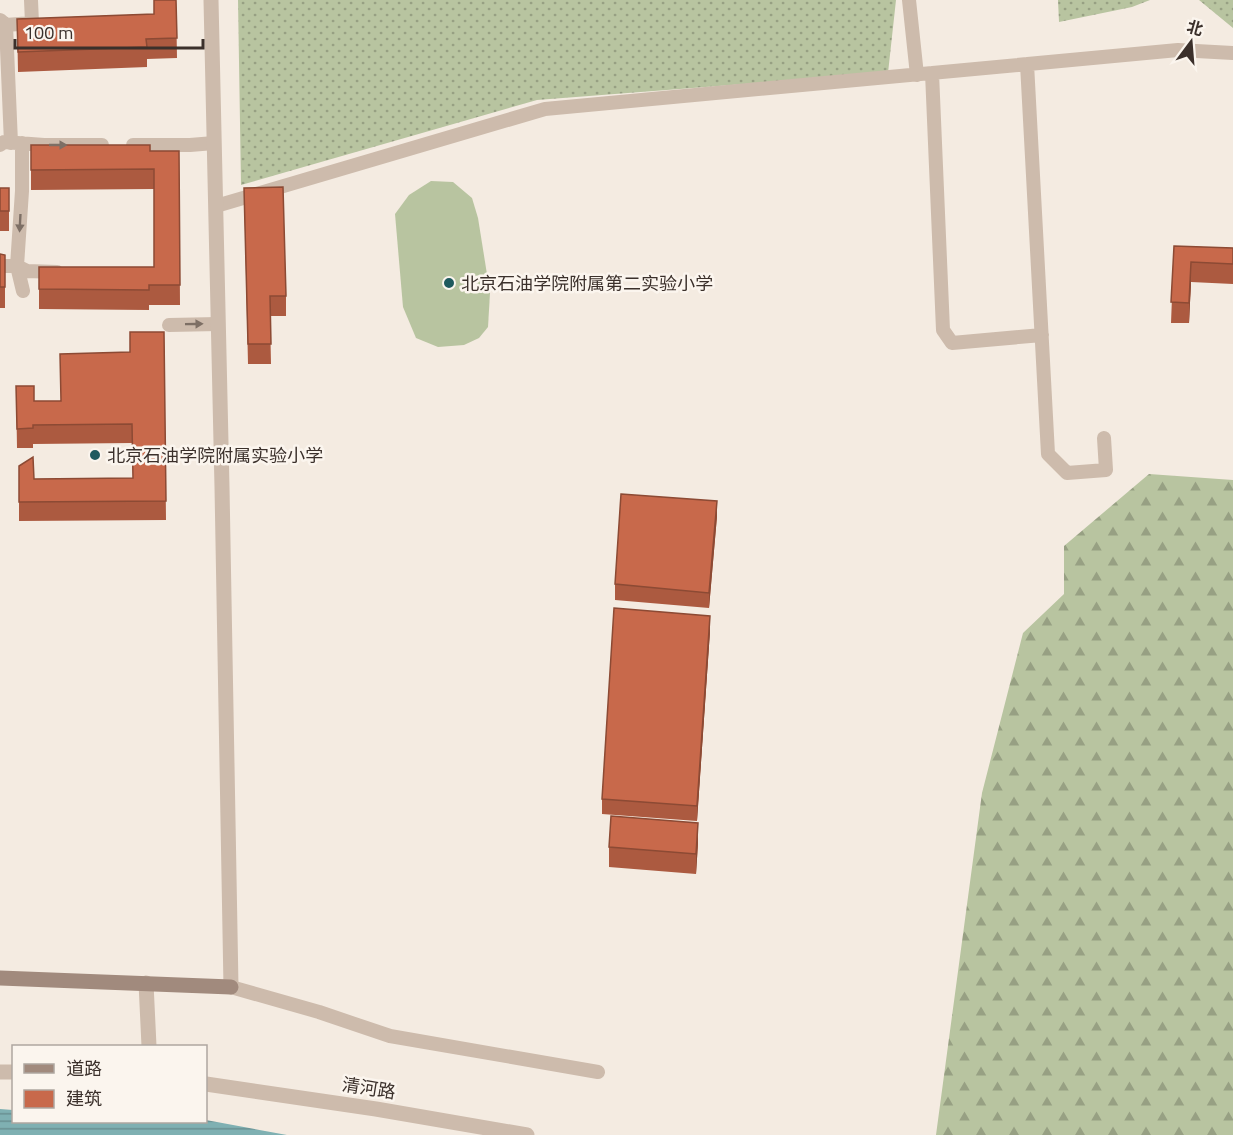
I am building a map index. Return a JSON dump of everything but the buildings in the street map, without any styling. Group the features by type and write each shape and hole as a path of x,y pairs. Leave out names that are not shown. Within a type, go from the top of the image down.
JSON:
{"main road":[{"path":"0,978 231,987"}],"street":[{"path":"22,291 17,266 16,191 3,22 37,23 31,0"},
{"path":"211,0 231,987 319,1012 390,1036 598,1071"},
{"path":"909,0 925,74 943,330 952,343 1042,335"},
{"path":"216,206 544,109 1178,50 1233,53"},
{"path":"1027,64 1048,454 1067,473 1106,470 1104,438"},
{"path":"11,144 190,145 214,143"},
{"path":"0,266 17,266 27,271 72,272"},
{"path":"170,325 218,324"},
{"path":"146,983 148,1045"},
{"name":"清河路","path":"207,1084 376,1109 527,1135"}],"green space":[{"path":"238,0 896,0 888,73 537,100 241,185"},
{"path":"1058,0 1150,0 1132,7 1059,22"},
{"path":"1199,0 1233,0 1233,28"},
{"path":"431,181 453,182 472,198 478,218 490,293 488,327 479,338 464,345 438,347 416,338 403,307 395,214 409,195"},
{"path":"1149,474 1233,480 1233,1135 936,1135 982,793 1023,633 1064,594 1064,546"}],"water":[{"path":"0,1109 12,1110 12,1123 207,1123 207,1120 287,1135 0,1135"}],"place":[{"name":"北京石油学院附属第二实验小学","path":"449,283"},
{"name":"北京石油学院附属实验小学","path":"95,455"}]}
